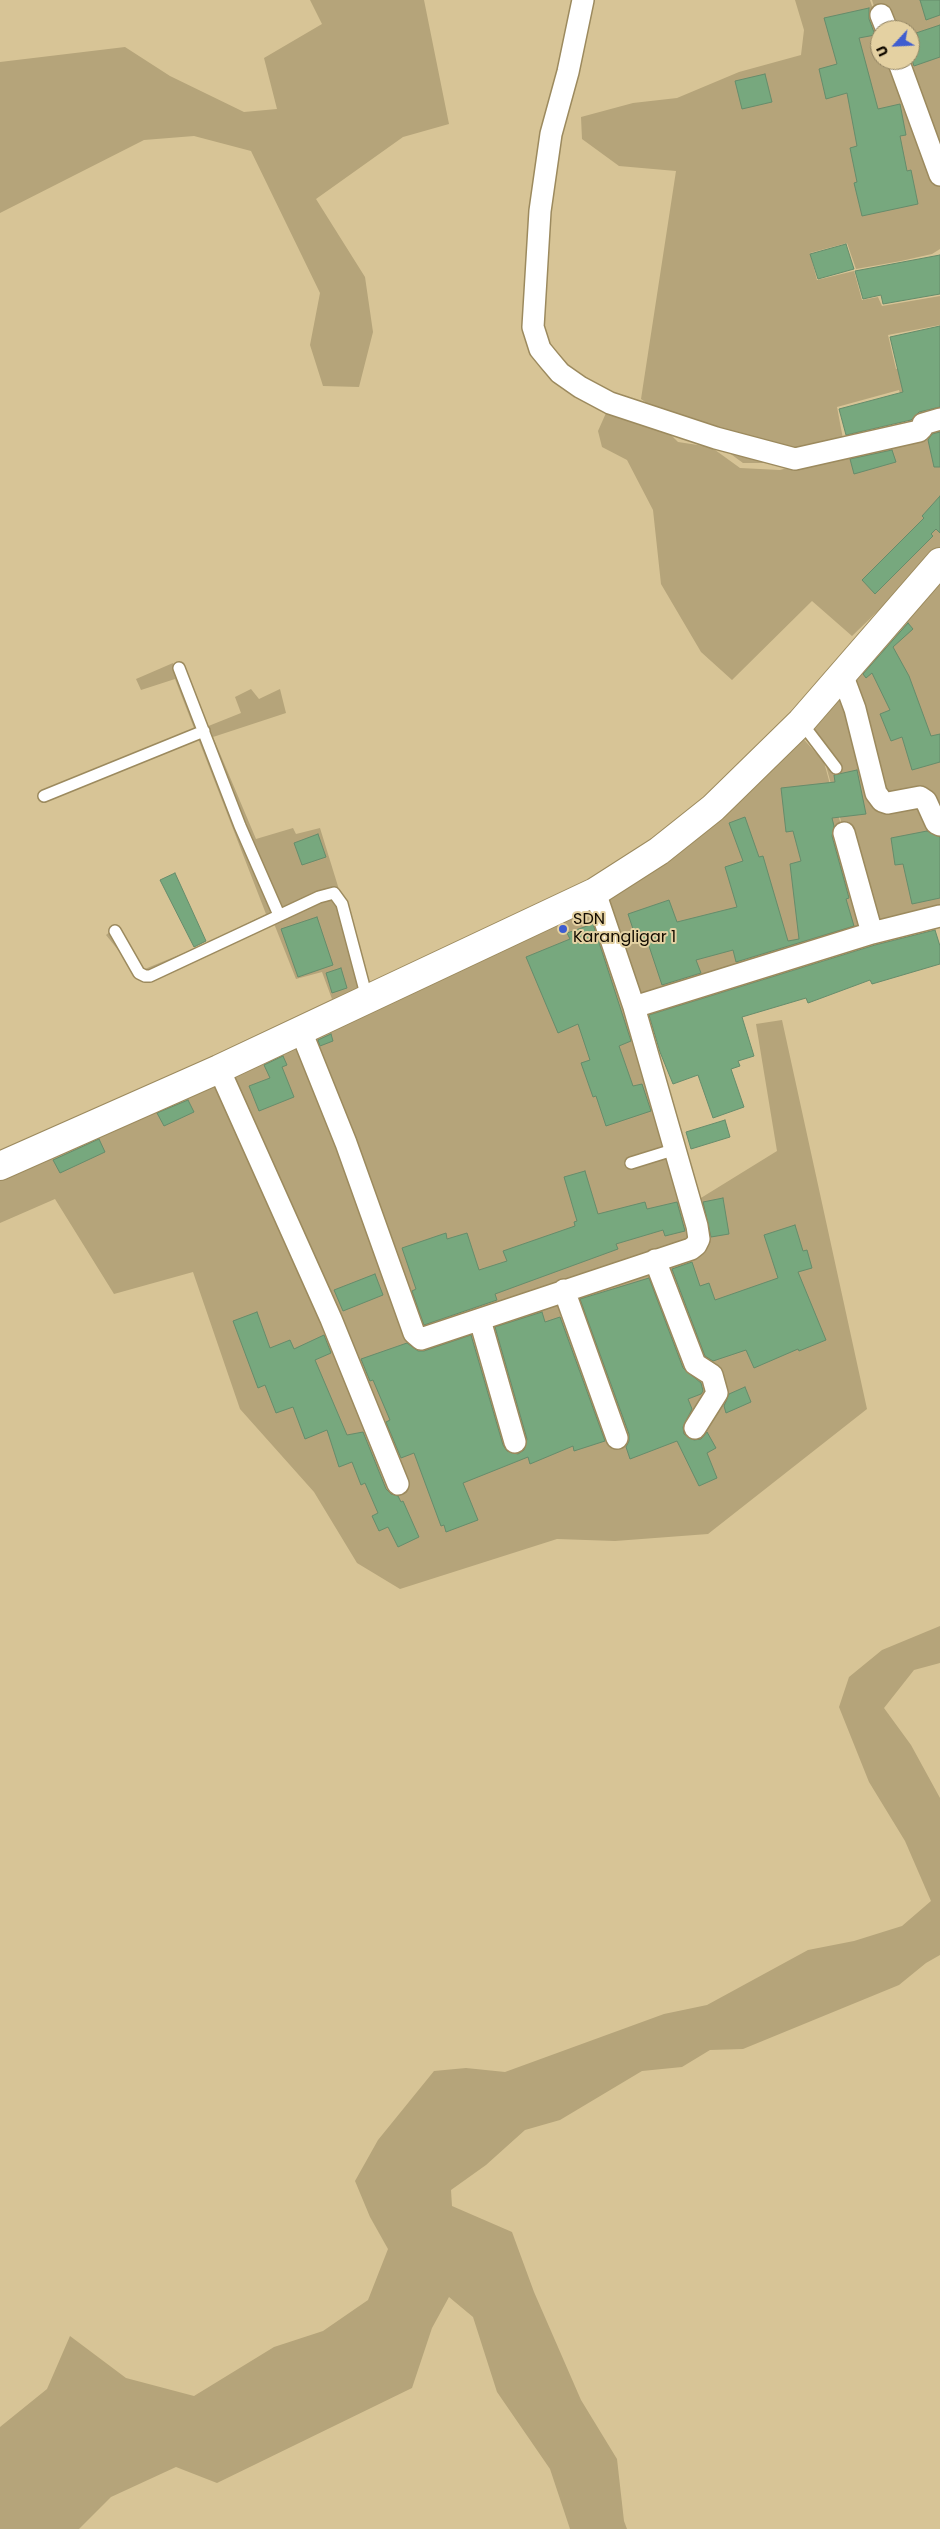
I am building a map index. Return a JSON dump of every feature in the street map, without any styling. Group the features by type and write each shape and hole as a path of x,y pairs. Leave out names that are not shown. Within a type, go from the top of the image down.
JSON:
{"street":[{"path":"583,0 568,72 551,134 540,211 533,327 540,349 560,373 580,387 610,403 716,438 795,459 919,431 922,428 922,424 940,419"},
{"path":"902,70 940,174"},
{"path":"0,1166 219,1070 367,998 595,892 660,851 713,808 801,722 940,562"},
{"path":"842,674 858,717 876,793 882,801 888,803 920,797 926,801 936,824 940,825"},
{"path":"844,833 872,933"},
{"path":"302,1030 346,1143 414,1333 424,1340 564,1290 691,1249 696,1245 699,1238 676,1149 634,1007 595,892"},
{"path":"634,1007 872,933 940,916"},
{"path":"219,1070 331,1319 398,1484"},
{"path":"655,1260 695,1364 712,1375 717,1393 696,1428"},
{"path":"564,1290 617,1438"},
{"path":"480,1320 515,1442"}],"lane":[{"path":"179,668 240,826 279,915"},
{"path":"801,722 836,768"},
{"path":"44,796 204,731"},
{"path":"115,931 139,973 145,976 328,893 334,893 338,896 367,998"},
{"path":"631,1163 676,1149"}],"shaded area":[{"path":"310,0 424,0 449,124 403,137 316,199 365,277 373,332 359,387 323,386 310,345 320,293 251,151 194,136 144,140 0,213 0,62 125,47 170,76 244,112 277,109 264,58 322,24"},
{"path":"795,0 870,0 877,20 870,20 870,70 904,70 940,172 940,249 932,254 856,269 847,243 810,253 817,280 854,271 862,300 878,297 882,306 940,296 940,325 888,335 896,369 911,365 921,391 926,415 909,425 899,390 837,407 844,444 777,463 743,463 713,441 660,412 641,399 676,171 619,166 582,139 581,117 633,103 677,98 739,72 801,55 804,30"},
{"path":"872,0 940,0 940,165 907,70 920,70 920,20 878,19"},
{"path":"619,404 651,415 678,442 711,447 740,468 780,470 915,432 940,421 940,551 852,636 812,601 732,680 701,652 661,584 653,510 627,460 602,447 598,431 606,413"},
{"path":"940,560 940,914 871,932 825,762 792,724"},
{"path":"173,663 201,729 241,713 235,697 251,689 259,699 280,689 286,713 213,737 256,839 293,828 296,834 320,828 366,977 377,998 592,901 696,1201 777,1151 756,1024 782,1020 867,1409 708,1534 615,1541 557,1539 400,1589 357,1563 314,1492 240,1409 193,1272 114,1294 55,1199 0,1223 0,1151 125,1097 332,999 322,972 296,979 271,916 139,976 106,935 111,931 140,971 208,943 266,914 175,679 141,690 136,679"},
{"path":"791,725 824,762 870,933 633,1008 596,894"},
{"path":"940,1626 940,1663 914,1670 884,1708 911,1745 940,1798 940,1955 926,1963 899,1985 743,2049 710,2050 682,2067 642,2071 560,2120 525,2130 486,2165 451,2190 452,2206 512,2232 534,2292 581,2400 617,2459 624,2521 627,2529 570,2529 550,2469 497,2392 473,2317 449,2297 432,2328 412,2388 217,2483 176,2467 111,2497 79,2529 0,2529 0,2427 47,2389 70,2336 126,2378 194,2396 274,2347 323,2331 368,2300 388,2249 370,2217 355,2181 378,2140 434,2071 466,2068 505,2072 664,2014 707,2005 808,1950 854,1941 902,1926 931,1901 905,1841 869,1782 839,1707 849,1677 882,1650"}],"building":[{"path":"920,0 940,0 940,15 926,20"},
{"path":"869,8 870,36 859,38 878,109 900,104 906,135 900,136 907,171 911,170 918,204 862,216 854,183 857,182 850,148 857,146 847,93 826,99 819,69 837,64 824,18"},
{"path":"940,25 940,57 920,64 920,32"},
{"path":"765,74 772,102 742,109 735,81"},
{"path":"846,244 854,269 818,279 810,254"},
{"path":"940,255 940,294 883,304 881,295 863,299 855,271"},
{"path":"940,326 940,407 919,412 911,420 846,435 839,409 903,392 890,337"},
{"path":"940,432 940,467 934,467 928,440 932,434"},
{"path":"892,450 896,462 854,474 850,459"},
{"path":"940,496 940,533 936,529 931,534 933,536 875,594 862,580 924,518 922,516"},
{"path":"908,623 913,629 893,647 909,676 931,736 940,734 940,762 912,770 902,737 891,741 880,714 890,710 872,673 866,678 863,674"},
{"path":"857,770 866,814 832,818 834,826 832,836 849,898 846,899 854,926 736,962 733,950 696,960 701,973 662,985 647,940 638,944 628,914 669,900 677,922 737,907 725,867 743,861 729,823 745,817 759,857 763,856 788,941 799,939 790,864 801,861 793,831 786,832 781,788 835,782 834,775"},
{"path":"927,831 940,837 940,898 912,904 903,864 895,865 891,838"},
{"path":"318,834 326,857 302,865 294,843"},
{"path":"175,873 206,941 194,947 160,880"},
{"path":"317,917 333,965 298,977 281,929"},
{"path":"593,924 631,1041 619,1046 633,1086 642,1084 651,1111 606,1126 596,1096 593,1097 581,1063 590,1060 578,1024 558,1033 526,957 570,939 567,933"},
{"path":"935,930 940,946 940,964 872,984 870,980 808,1003 806,998 742,1017 754,1056 738,1061 740,1066 731,1069 744,1107 713,1118 698,1075 673,1084 660,1052 649,1015 875,945"},
{"path":"341,968 347,988 332,993 326,973"},
{"path":"331,1034 333,1041 320,1046 318,1040"},
{"path":"283,1056 287,1065 282,1067 294,1097 259,1111 249,1086 270,1078 264,1065"},
{"path":"188,1100 194,1112 164,1126 157,1113"},
{"path":"725,1120 730,1137 691,1149 686,1132"},
{"path":"99,1139 105,1152 60,1173 53,1160"},
{"path":"585,1171 598,1214 645,1202 647,1209 677,1202 685,1231 665,1236 663,1230 616,1244 618,1249 495,1294 497,1300 424,1325 412,1291 416,1289 402,1248 446,1233 447,1239 467,1233 479,1270 507,1261 503,1251 575,1226 574,1222 577,1221 564,1177"},
{"path":"723,1198 729,1234 711,1237 703,1202"},
{"path":"795,1225 803,1251 807,1250 812,1268 798,1272 826,1340 799,1351 798,1349 754,1368 746,1350 713,1361 705,1356 672,1269 692,1262 700,1286 709,1283 715,1300 778,1278 764,1235"},
{"path":"375,1274 383,1295 343,1311 334,1290"},
{"path":"649,1278 683,1368 701,1383 703,1391 701,1394 688,1399 692,1409 683,1427 684,1434 694,1440 701,1439 707,1432 716,1448 707,1453 717,1478 699,1486 677,1441 630,1459 626,1447 629,1441 629,1434 580,1299"},
{"path":"257,1312 270,1348 290,1340 294,1349 324,1335 331,1353 315,1360 347,1435 363,1432 386,1489 391,1494 398,1496 401,1502 403,1501 419,1537 398,1547 388,1527 379,1531 372,1516 378,1513 365,1483 361,1485 352,1462 339,1467 327,1430 305,1439 293,1407 276,1413 265,1385 258,1388 233,1321"},
{"path":"542,1312 545,1322 560,1317 605,1441 574,1451 573,1446 530,1464 528,1457 463,1483 478,1520 446,1532 444,1525 441,1526 414,1453 401,1458 386,1422 390,1420 373,1380 370,1381 361,1359 407,1343 418,1351 424,1351 471,1335 503,1445 507,1451 518,1454 524,1450 527,1439 495,1327"},
{"path":"745,1387 751,1402 726,1413 724,1406 729,1394"}],"place":[{"name":"SDN Karangligar 1","path":"563,929"}]}
